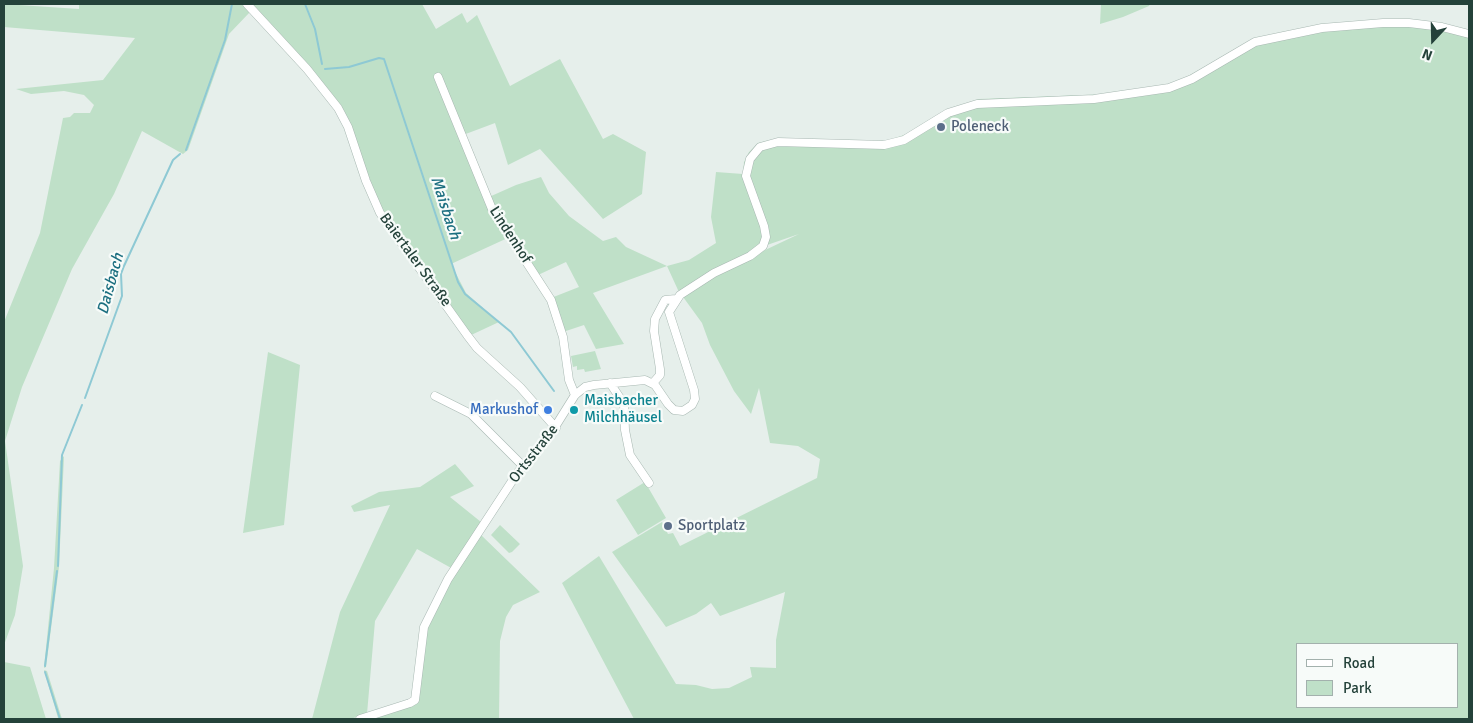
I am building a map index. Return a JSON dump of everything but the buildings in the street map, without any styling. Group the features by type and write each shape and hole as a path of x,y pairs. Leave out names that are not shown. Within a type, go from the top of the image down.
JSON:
{"street":[{"name":"Baiertaler Straße","path":"247,4 307,69 338,108 348,127 366,181 384,219 447,304 467,335 477,348 520,387 556,428"},
{"path":"653,383 660,375 654,331 655,319 665,300 678,297 714,273 750,256 764,246 766,237 764,226 746,176 747,166 754,152 772,142 884,145 904,140 948,113 976,104 1094,99 1169,88 1192,79 1255,42 1322,28 1374,23 1409,23 1442,27 1469,34"},
{"name":"Lindenhof","path":"438,77 492,209 550,300 563,338 569,380 575,395"},
{"path":"575,395 585,387 644,380 653,383 674,410 686,410 693,403 694,390 669,317 678,297"},
{"path":"610,383 624,404 625,430 630,455 649,483"},
{"name":"Ortsstraße","path":"360,719 415,700 424,627 448,579 522,466 556,428 575,395"},
{"path":"435,396 471,414 522,466"}],"green space":[{"path":"4,4 79,9 79,4 245,4 250,12 229,34 188,150 183,154 142,131 114,194 72,269 22,387 5,441 23,566 15,615 4,645 4,322 40,233 63,118 70,117 74,113 90,113 94,105 84,95 64,91 31,94 16,89 103,80 135,38 4,27"},
{"path":"250,4 422,4 436,29 462,13 467,23 477,15 510,86 560,59 603,139 613,134 646,152 642,194 603,219 540,149 508,165 495,123 463,135 489,197 516,185 541,177 549,193 569,216 603,241 616,237 626,247 667,266 593,293 624,344 596,349 584,325 563,332 551,298 579,287 566,262 538,275 512,236 451,264 466,293 499,322 469,336 381,210 348,121"},
{"path":"1101,4 1150,4 1123,17 1100,24"},
{"path":"1391,20 1469,33 1469,719 634,719 562,583 599,556 676,684 696,685 712,689 729,688 752,677 750,667 776,668 776,640 785,592 720,616 711,603 696,614 666,627 612,552 662,522 668,534 673,533 680,546 817,478 820,459 798,446 770,443 759,388 751,414 734,391 710,345 702,323 678,290 667,266 689,260 716,243 711,217 716,172 743,174 744,162 749,152 758,143 771,140 885,142 917,130 946,111 979,99 1111,94 1172,85 1255,39 1324,24","holes":["769,233 767,245 799,234 763,251 762,241"]},
{"path":"595,351 601,369 585,372 584,369 577,370 577,366 573,367 571,356"},
{"path":"268,352 300,365 284,525 243,533"},
{"path":"64,456 59,567 46,667 44,668 54,568 60,461"},
{"path":"455,464 474,486 450,497 481,522 453,569 417,549 375,621 367,714 350,719 312,719 340,612 390,505 354,512 351,506 379,492 420,487"},
{"path":"645,482 666,518 638,535 616,500"},
{"path":"500,525 520,544 512,552 509,553 491,535"},
{"path":"481,535 540,592 513,605 506,617 500,641 499,719 364,719 417,701 427,625 452,579"},
{"path":"4,662 30,667 46,719 4,719"},
{"path":"44,670 47,671 62,719 58,718"}],"waterway":[{"name":"Daisbach","path":"186,150 225,40 232,4"},
{"name":"Maisbach","path":"305,4 315,29 322,64"},
{"name":"Maisbach","path":"325,69 349,67 379,58 384,59 458,282 465,294 511,332 554,391"},
{"name":"Daisbach","path":"85,398 122,296 121,274 124,266 173,160 180,154"},
{"name":"Daisbach","path":"58,566 62,455 82,405"},
{"name":"Daisbach","path":"45,666 57,571"},
{"name":"Daisbach","path":"45,672 60,719"}],"place":[{"name":"Poleneck","path":"941,127"},
{"name":"Markushof","path":"548,410"},
{"name":"Maisbacher Milchhäusel","path":"574,410"},
{"name":"Sportplatz","path":"668,526"}]}
